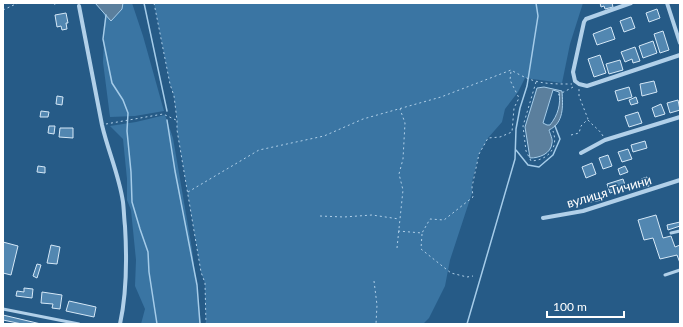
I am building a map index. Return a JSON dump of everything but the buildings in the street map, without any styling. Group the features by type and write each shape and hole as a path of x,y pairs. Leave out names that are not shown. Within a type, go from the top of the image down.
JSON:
{"street":[{"path":"631,3 586,19 584,22 574,72 575,82 587,86 680,55"},
{"path":"666,3 680,43"},
{"path":"79,6 102,125 115,168 123,202 126,241 126,281 120,324"},
{"path":"581,153 605,140 680,117"},
{"name":"вулиця Тичини","path":"543,218 582,211 680,180"}],"lane":[{"path":"671,233 680,231"},
{"path":"665,275 680,270"},
{"path":"3,309 79,324"}],"path":[{"path":"3,10 18,3"},
{"path":"154,3 170,84 174,96 177,130 201,272 205,282 206,324"},
{"path":"188,192 259,150 324,136 363,119 441,97 511,70"},
{"path":"511,70 526,79 542,84 579,84"},
{"path":"473,276 450,273 438,261 421,249 422,234 430,219 444,220 473,197 472,188 479,154 488,138 500,138 512,132 514,108 519,98 510,80 511,70"},
{"path":"536,82 523,126 526,151 531,161 538,161 550,154 555,145 553,131"},
{"path":"558,95 579,84"},
{"path":"579,84 579,96 588,119 593,126 599,129 605,140"},
{"path":"397,248 403,190 399,174 403,159 405,124 400,109"},
{"path":"102,125 163,114 177,120"},
{"path":"571,135 579,132 581,126 588,119"},
{"path":"320,216 344,218 372,215 399,219"},
{"path":"398,231 422,234"},
{"path":"374,281 377,306 376,324"}],"shaded area":[{"path":"95,3 123,3 122,9 111,21"},
{"path":"98,3 132,3 164,111 135,116 110,117 103,62 105,17"},
{"path":"154,3 583,3 570,44 562,83 525,78 518,92 505,109 502,122 488,138 479,154 472,182 472,193 450,260 445,286 429,318 423,324 206,324 205,283 201,272 177,130 174,96 170,84"},
{"path":"544,87 562,91 562,114 558,123 549,130 552,141 551,147 547,153 530,158 525,127 537,88","holes":["553,90 559,92 560,101 557,113 550,125 547,125 543,123"]},
{"path":"165,115 173,138 192,249 201,324 141,324 145,309 135,286 136,260 131,210 127,200 127,179 123,139 110,126"}],"waterway":[{"path":"144,3 167,111"},
{"path":"467,324 515,159 516,129 520,108 527,86 538,16 536,3"},
{"path":"106,15 103,39 112,83 123,100 128,113 127,131 132,202 148,252 149,272 157,324"},
{"path":"167,120 175,171 197,285 200,324"},
{"path":"516,150 528,165 539,167 553,155 560,139 555,126"}]}
